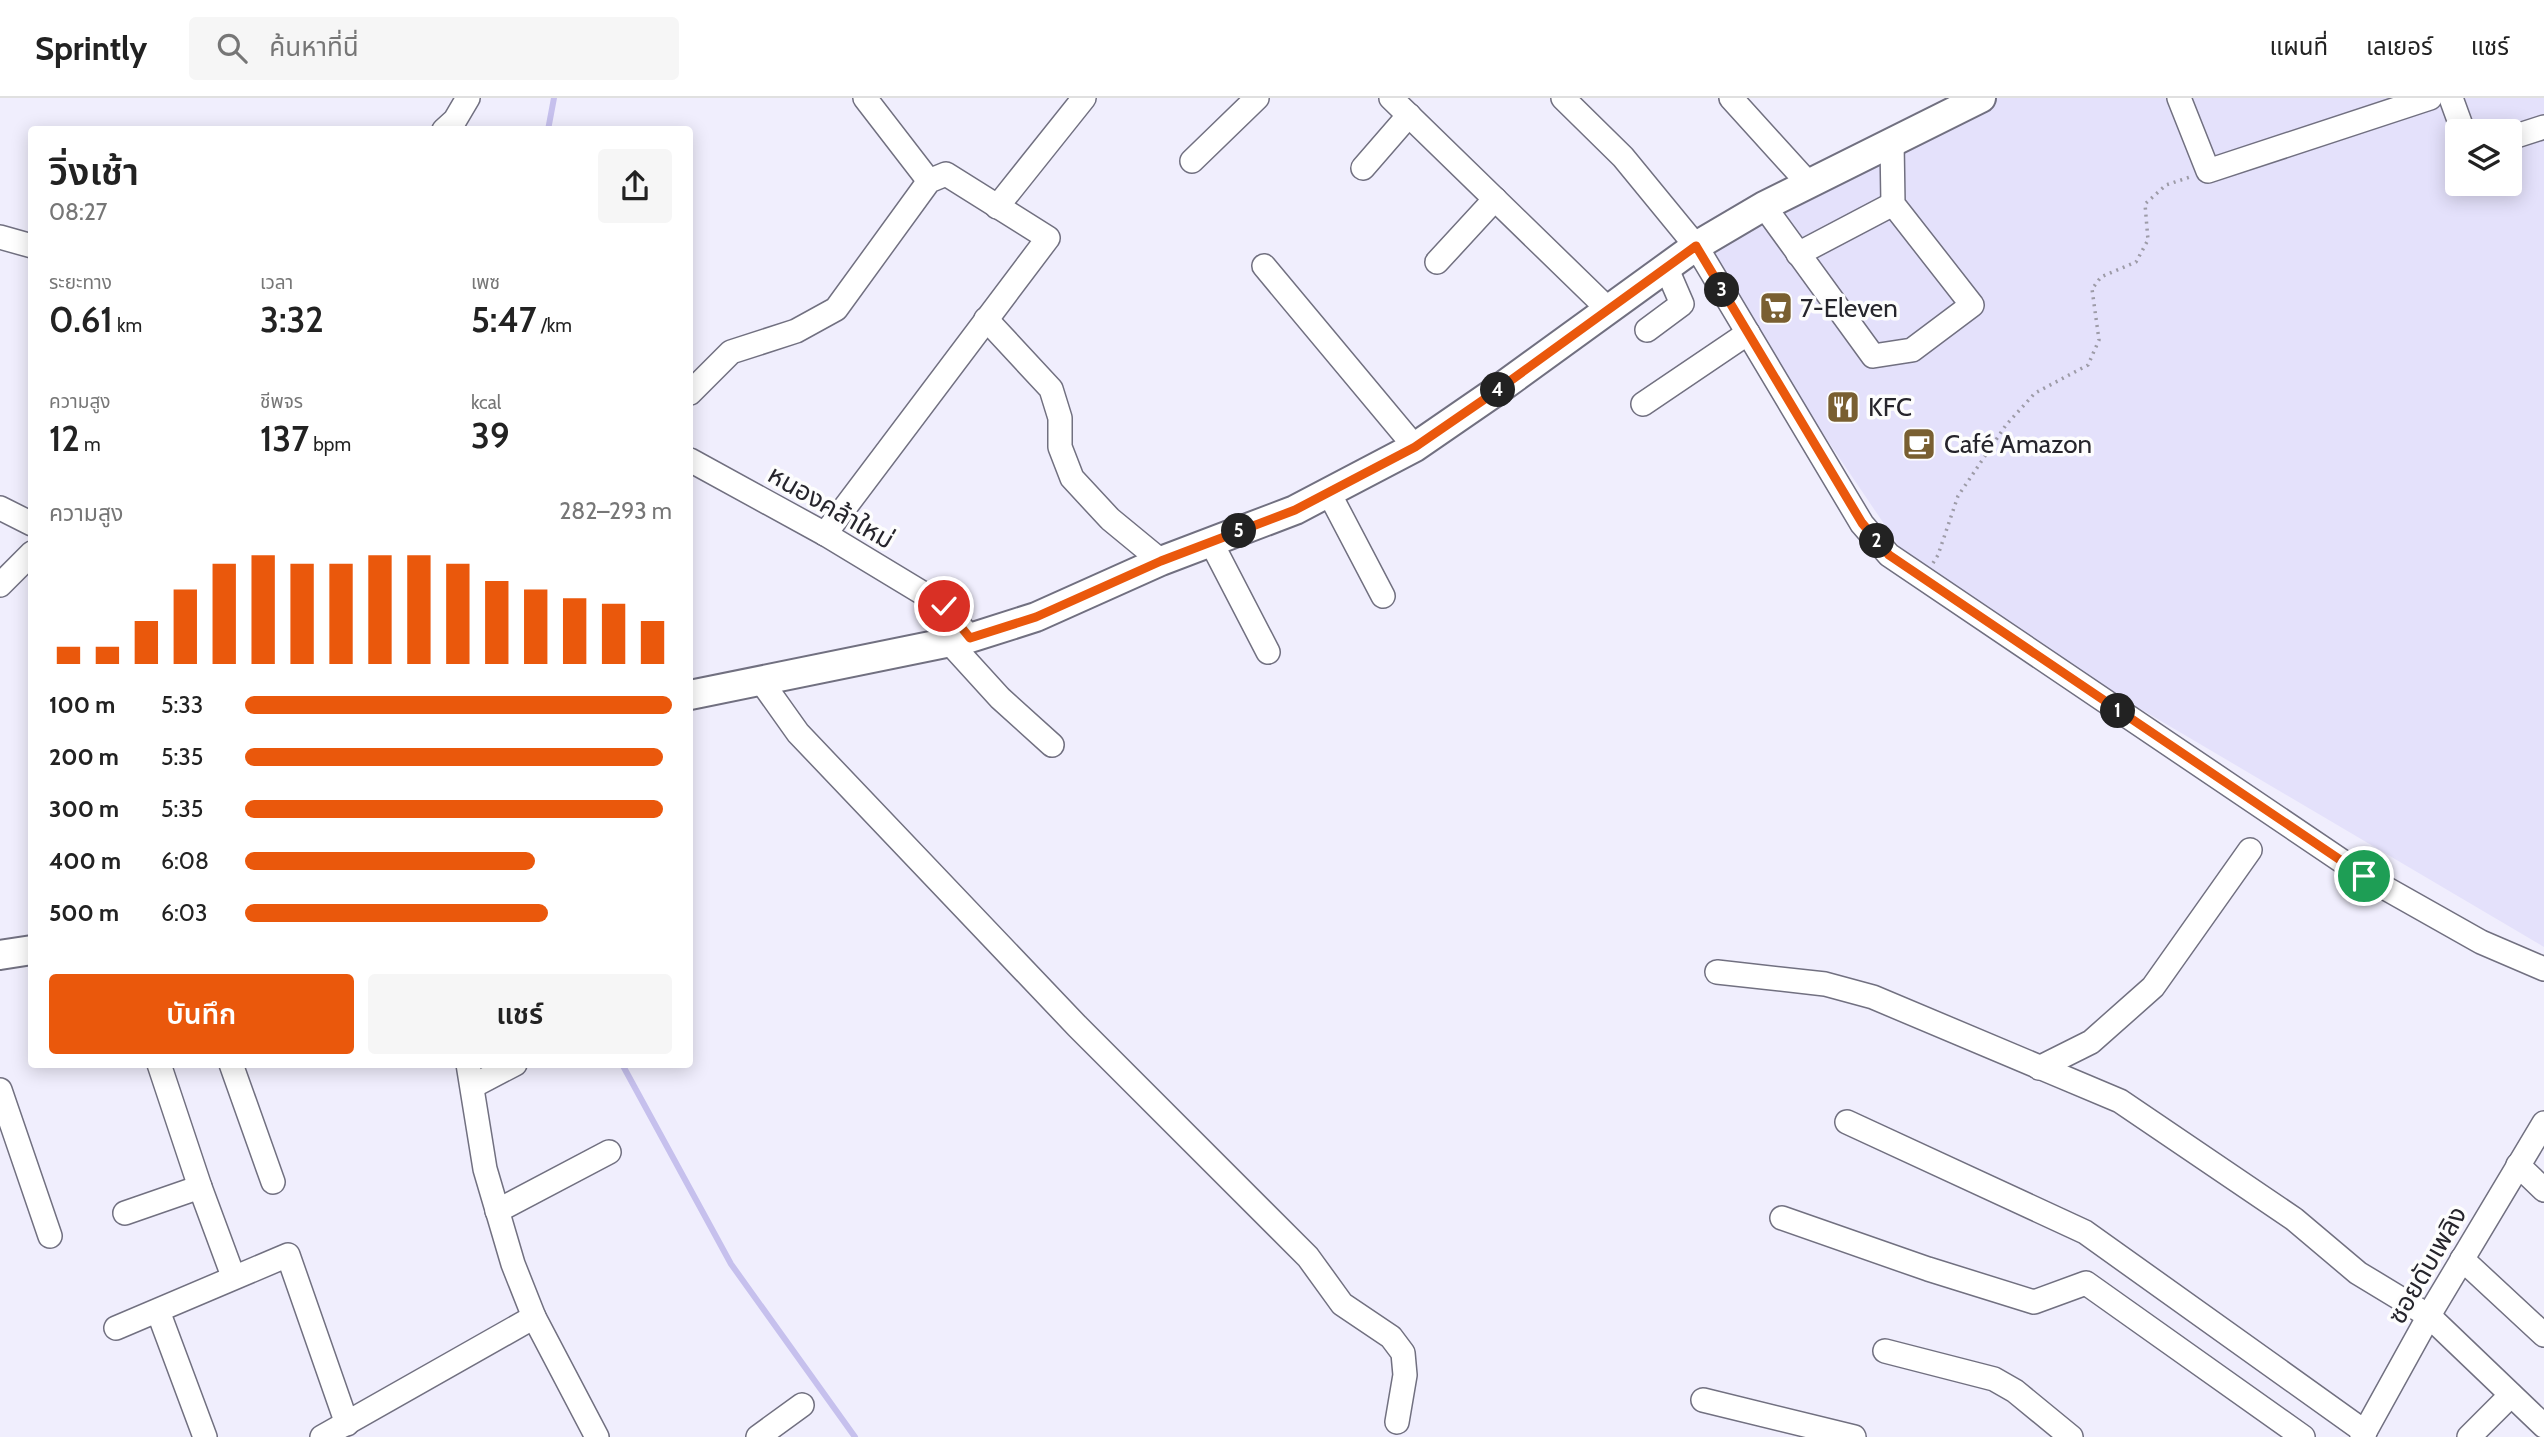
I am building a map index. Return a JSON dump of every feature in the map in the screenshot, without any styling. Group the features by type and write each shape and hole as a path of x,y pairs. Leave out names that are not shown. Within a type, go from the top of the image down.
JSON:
{"main road":[{"path":"693,694 959,640 1036,617 1161,561 1295,510 1415,447 1696,246 1764,206 1975,99"},
{"path":"0,955 28,951"}],"street":[{"path":"448,126 455,120 468,98"},
{"path":"865,98 929,181"},
{"path":"997,207 1084,98"},
{"path":"1192,161 1257,98"},
{"path":"1391,98 1609,310"},
{"path":"1563,98 1623,157 1696,246 1862,523 1889,555 2364,876 2481,943 2544,969"},
{"path":"1731,98 1809,184"},
{"path":"2179,98 2208,171 2430,98"},
{"path":"2451,98 2459,119"},
{"path":"1363,168 1409,115"},
{"path":"2522,134 2544,127"},
{"path":"1764,206 1873,356 1912,349 1972,305 1894,204 1892,142"},
{"path":"693,390 731,352 796,331 836,309 929,181 946,174 1048,238 825,534"},
{"path":"1437,262 1495,199"},
{"path":"1798,254 1894,204"},
{"path":"0,237 28,245"},
{"path":"1264,266 1415,447"},
{"path":"1647,330 1682,304 1666,267"},
{"path":"986,319 1051,389 1060,418 1060,447 1072,478 1110,519 1161,561"},
{"path":"1643,404 1748,333"},
{"name":"หนองคล้าใหม่","path":"693,462 825,534 944,606 959,640 1000,698 1052,745"},
{"path":"1329,493 1384,596"},
{"path":"0,508 28,522"},
{"path":"1211,542 1268,652"},
{"path":"0,585 28,557"},
{"path":"761,681 807,742 1077,1026 1308,1257 1342,1304 1391,1337 1403,1353 1405,1375 1397,1422"},
{"path":"2039,1068 2091,1042 2153,987 2250,850"},
{"path":"1717,972 1825,984 1873,997 2120,1101 2294,1219 2358,1273 2429,1316 2544,1426"},
{"path":"160,1068 233,1276"},
{"path":"232,1068 272,1182"},
{"path":"499,1068 471,1075 485,1169 513,1264 534,1317 597,1437"},
{"path":"0,1090 50,1236"},
{"path":"1847,1122 2085,1232 2363,1434"},
{"name":"ซอยดับเพลิง","path":"2363,1434 2462,1259 2544,1123"},
{"path":"497,1211 609,1152"},
{"path":"2518,1165 2544,1190"},
{"path":"124,1213 200,1187"},
{"path":"1782,1218 1928,1269 2034,1302 2086,1283 2303,1437"},
{"path":"116,1328 233,1276 288,1255 347,1424"},
{"path":"2462,1259 2544,1335"},
{"path":"158,1311 205,1437"},
{"path":"322,1437 534,1317"},
{"path":"1885,1351 1994,1379 2015,1391 2071,1437"},
{"path":"2469,1437 2511,1395"},
{"path":"1703,1400 1854,1437"},
{"path":"758,1437 802,1405"}],"path":[{"path":"1922,579 1938,555 1958,496 2006,425 2035,393 2088,365 2099,340 2092,289 2101,277 2136,262 2148,240 2145,204 2166,185 2208,171"}],"shaded area":[{"path":"1991,98 2544,98 2544,947 1922,580 1696,246"}],"waterway":[{"path":"549,126 554,98"},
{"path":"624,1068 731,1264 855,1437"}],"place":[{"name":"7-Eleven","path":"1776,308"},
{"name":"KFC","path":"1843,407"},
{"name":"Café Amazon","path":"1919,444"}],"route":[{"path":"944,606 970,638 1036,617 1161,561 1295,510 1415,447 1696,246 1862,523 1889,555 2364,876"}]}
